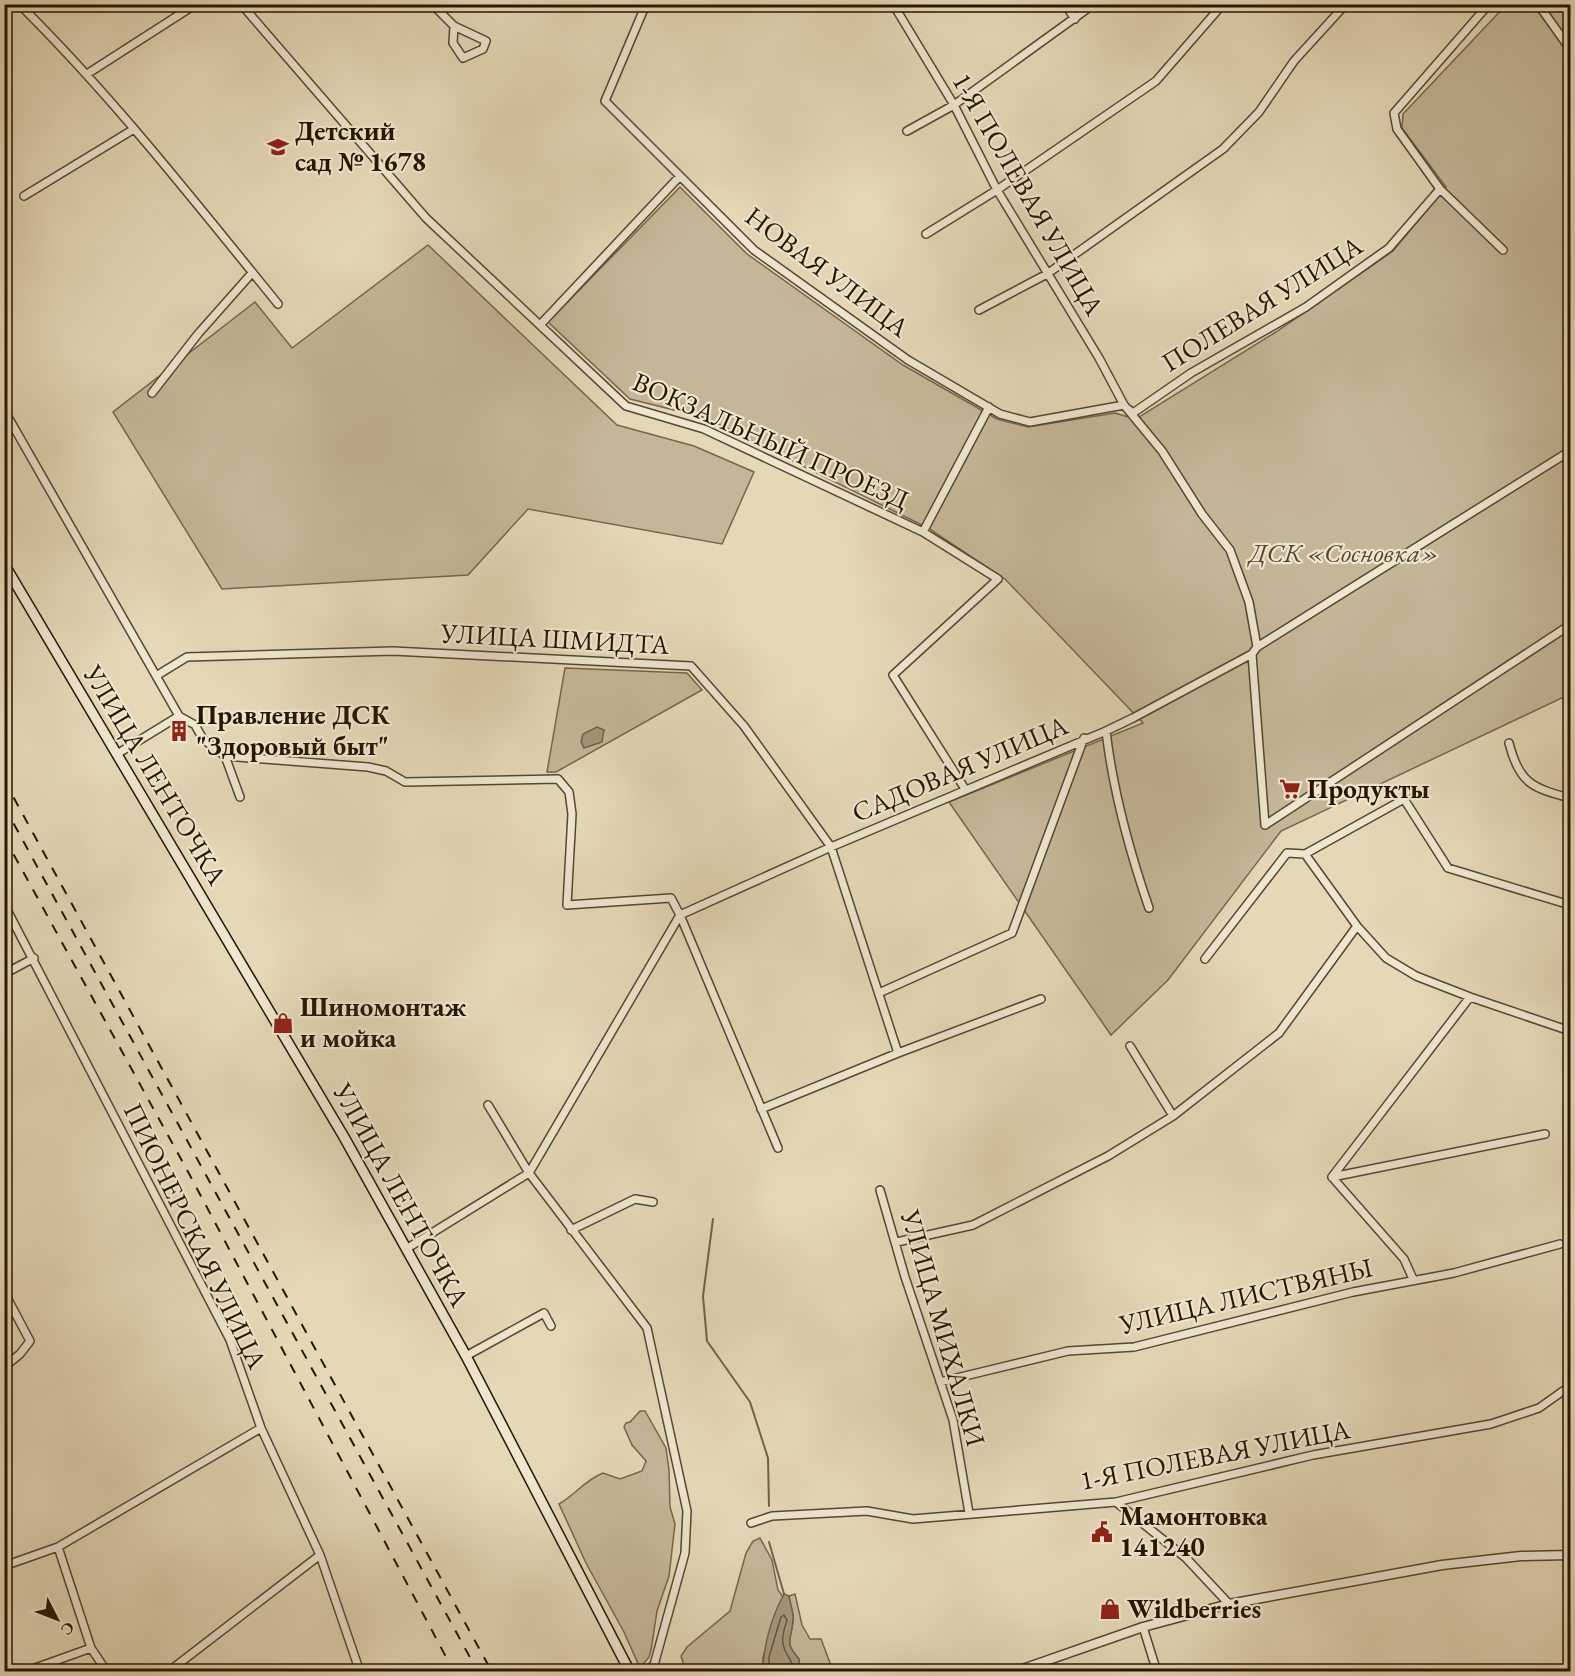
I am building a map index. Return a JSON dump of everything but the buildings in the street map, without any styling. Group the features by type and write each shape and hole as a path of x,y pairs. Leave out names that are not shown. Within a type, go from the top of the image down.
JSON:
{"main road":[{"name":"УЛИЦА ЛЕНТОЧКА","path":"4,564 344,1137 466,1356 630,1671"}],"street":[{"path":"19,4 87,74 278,304"},
{"path":"87,74 196,4"},
{"path":"244,7 263,4"},
{"path":"432,4 454,26 486,41 483,49 463,58 453,43 454,26"},
{"name":"НОВАЯ УЛИЦА","path":"646,4 605,101 754,250 908,360 1000,414 1030,422 1124,405"},
{"name":"1-Я ПОЛЕВАЯ УЛИЦА","path":"893,4 954,105 997,190 1099,358 1124,405 1162,451 1202,514 1230,550 1249,602 1265,825 1570,624"},
{"path":"1065,4 1075,19"},
{"path":"907,131 954,105 1094,4"},
{"path":"926,234 997,190 1156,81 1223,4"},
{"path":"980,310 1047,274 1223,149 1259,112 1294,61 1346,4"},
{"path":"1489,4 1394,113 1397,129 1440,189 1503,250"},
{"path":"1538,4 1570,49"},
{"name":"ВОКЗАЛЬНЫЙ ПРОЕЗД","path":"244,7 426,218 626,406 704,429 923,532 998,579 893,675 965,789"},
{"path":"24,196 134,129"},
{"path":"540,325 680,176"},
{"name":"ПОЛЕВАЯ УЛИЦА","path":"1124,405 1132,413 1191,373 1306,307 1389,248 1440,189"},
{"path":"152,393 198,333 252,273"},
{"path":"923,532 989,407"},
{"path":"4,410 179,716 195,725 203,739 225,756 240,797"},
{"name":"САДОВАЯ УЛИЦА","path":"680,915 831,847 1133,718 1254,650 1570,450"},
{"name":"УЛИЦА ШМИДТА","path":"156,676 187,657 393,651 691,666 744,726 831,847 898,1053"},
{"path":"117,754 179,716"},
{"path":"1106,730 1110,765 1130,850 1149,908"},
{"path":"879,993 1012,933 1084,738"},
{"path":"1509,743 1514,765 1526,780 1541,790 1570,798"},
{"path":"225,756 368,767 386,771 405,782 558,779 569,792 572,814 567,905 671,898 778,1148"},
{"path":"1205,959 1287,853 1305,854 1404,799 1407,791"},
{"path":"1404,799 1448,868 1570,905"},
{"path":"1305,854 1357,926 1386,958 1416,976 1570,1031"},
{"name":"ПИОНЕРСКАЯ УЛИЦА","path":"4,904 230,1340 261,1428 320,1555 360,1671"},
{"path":"406,1249 529,1173 680,915"},
{"path":"897,1242 974,1225 1108,1156 1173,1116 1279,1033 1357,926"},
{"path":"4,974 34,958"},
{"path":"1332,1177 1470,997"},
{"path":"761,1109 898,1053 1041,999"},
{"path":"1130,1046 1173,1116"},
{"path":"488,1105 529,1173 647,1328 687,1511 685,1553 654,1665 645,1671"},
{"path":"1332,1177 1545,1134"},
{"path":"1332,1177 1404,1258 1413,1279"},
{"name":"УЛИЦА МИХАЛКИ","path":"880,1190 897,1242 905,1277 953,1420 969,1513"},
{"path":"571,1230 635,1199 654,1202"},
{"name":"УЛИЦА ЛИСТВЯНЫ","path":"940,1382 1068,1351 1134,1347 1413,1279 1454,1273 1560,1244"},
{"path":"4,1292 30,1341 20,1354 4,1367"},
{"path":"466,1356 544,1312 551,1326"},
{"name":"1-Я ПОЛЕВАЯ УЛИЦА","path":"751,1523 772,1516 867,1511 913,1520 969,1513 1116,1502 1313,1455 1491,1424 1539,1408 1570,1386"},
{"path":"4,1566 58,1547 261,1428"},
{"path":"1116,1502 1186,1558 1229,1604"},
{"path":"58,1547 92,1648 107,1671"},
{"path":"168,1671 320,1555"},
{"path":"1014,1671 1143,1627 1229,1604 1442,1565 1521,1556 1570,1555"},
{"path":"1143,1627 1157,1671"},
{"path":"24,1671 92,1648"}],"green space":[{"name":"ДСК «Сосновка»","path":"1506,5 1570,5 1570,694 1281,831 1168,980 1111,1035 949,802 1143,723 1005,579 928,528 706,418 630,399 548,322 680,187 747,254 903,365 997,419 1028,427 1115,413 1136,419 1276,332 1393,251 1446,187 1402,128 1403,114"},
{"path":"428,245 617,425 694,446 754,472 722,544 528,509 468,575 222,589 113,412 255,302 292,348"},
{"path":"565,668 687,673 702,690 556,772 547,772"},
{"path":"640,1411 645,1411 666,1448 670,1507 675,1524 669,1576 657,1611 649,1657 640,1668 624,1632 586,1563 559,1504 603,1473 620,1479 642,1471 646,1461 632,1445 624,1427"},
{"path":"760,1538 772,1560 778,1590 783,1597 763,1657 763,1671 686,1671 681,1656 687,1647 730,1611 746,1553 753,1541"},
{"path":"795,1594 802,1625 810,1639 821,1639 833,1671 799,1671 799,1659 790,1644 793,1617 789,1596"}],"water":[{"path":"597,727 604,730 602,742 584,748 581,742 583,734"},
{"path":"784,1594 789,1596 792,1611 790,1644 799,1659 799,1671 763,1671 769,1631"}],"waterway":[{"path":"713,1219 703,1296 707,1341 750,1402 768,1458 769,1506"},
{"path":"769,1542 784,1594"}],"railway":[{"path":"4,780 492,1672"},
{"path":"4,806 478,1672"},
{"path":"4,837 186,1168 454,1672"}],"place":[{"name":"Детский сад № 1678","path":"278,147"},
{"name":"Правление ДСК \"Здоровый быт\"","path":"179,731"},
{"name":"Продукты","path":"1290,789"},
{"name":"Шиномонтаж и мойка","path":"283,1023"},
{"name":"Мамонтовка 141240","path":"1102,1532"},
{"name":"Wildberries","path":"1110,1609"}]}
